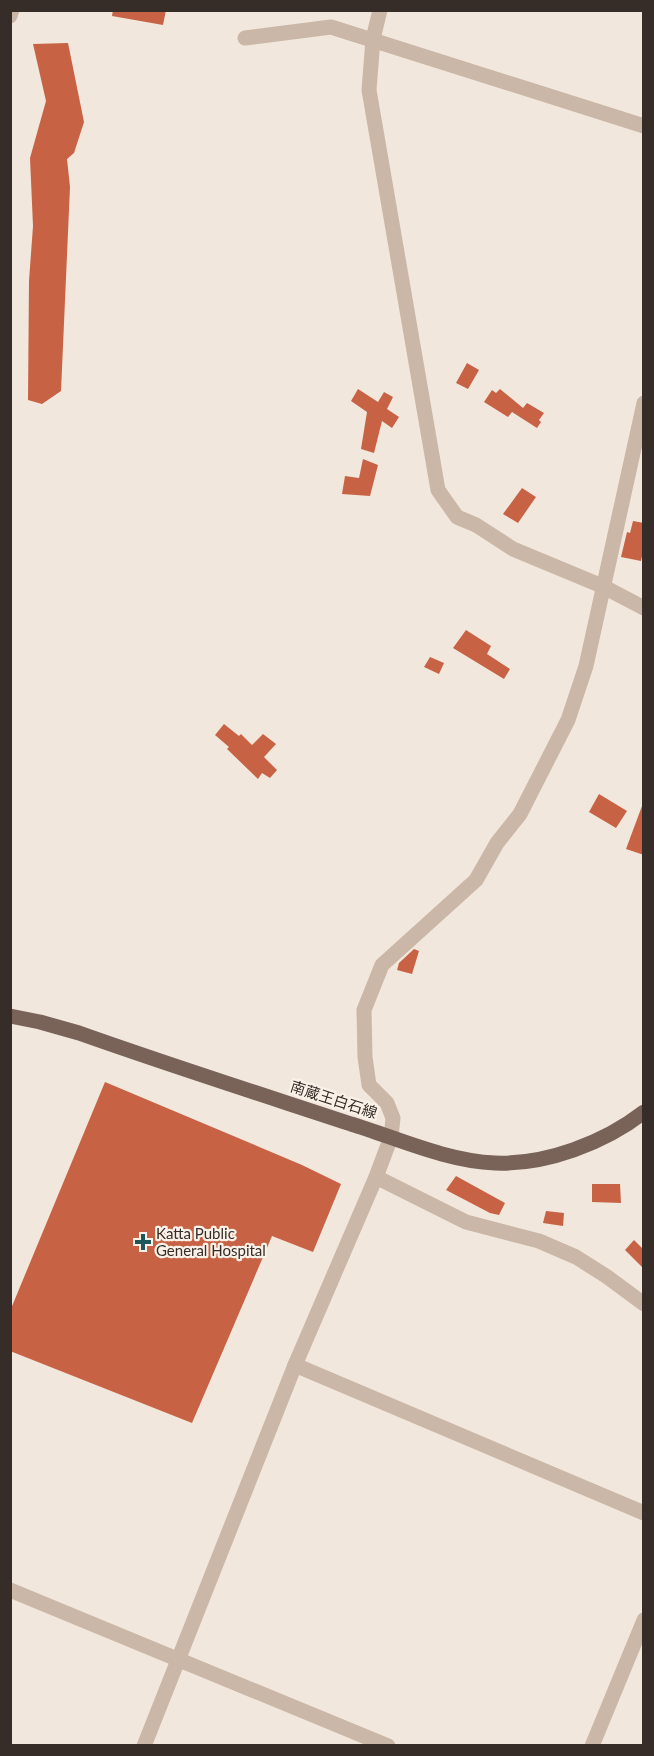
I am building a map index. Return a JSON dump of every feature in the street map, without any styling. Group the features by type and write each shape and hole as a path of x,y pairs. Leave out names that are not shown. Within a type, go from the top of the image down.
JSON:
{"main road":[{"name":"南蔵王白石線","path":"10,1016 79,1033 391,1137 467,1159 496,1163 523,1162 582,1147 621,1128 644,1112"}],"street":[{"path":"10,16 12,10"},
{"path":"380,10 373,39 369,90 438,490 457,517 476,525 513,549 602,586 644,608"},
{"path":"245,38 331,27 644,126"},
{"path":"144,1746 295,1365 391,1137 393,1118 387,1103 369,1085 365,1057 364,1010 382,965 476,880 497,843 520,814 568,720 586,666 644,403"},
{"path":"376,1177 466,1222 539,1241 576,1257 644,1304"},
{"path":"295,1365 644,1513"},
{"path":"10,1590 371,1743 387,1746"},
{"path":"592,1746 644,1620"}],"building":[{"path":"113,10 166,10 163,25 112,16"},
{"path":"68,43 84,122 74,153 67,159 70,187 61,391 42,404 28,400 29,281 33,226 30,158 46,101 33,44"},
{"path":"467,363 479,370 468,389 456,383"},
{"path":"358,389 378,402 384,392 393,397 387,409 399,417 392,428 382,421 374,453 361,449 367,412 351,401"},
{"path":"500,389 523,408 527,403 544,413 537,428 512,412 508,417 484,402 492,390 496,393"},
{"path":"363,459 378,465 370,496 342,494 345,476 359,478"},
{"path":"522,488 536,497 518,523 503,514"},
{"path":"633,521 644,523 644,547 641,561 621,557 627,532 630,533"},
{"path":"466,630 491,646 487,654 510,669 504,679 453,648"},
{"path":"430,657 444,663 439,674 424,667"},
{"path":"224,724 239,736 241,734 252,745 263,734 276,744 264,757 277,770 270,778 262,773 258,779 215,735"},
{"path":"599,794 627,811 616,828 589,812"},
{"path":"642,806 644,806 644,855 626,849"},
{"path":"414,949 419,951 412,974 397,970 399,963"},
{"path":"105,1082 302,1165 341,1184 313,1252 272,1236 192,1423 10,1351 10,1311"},
{"path":"456,1176 505,1203 499,1215 490,1213 446,1190"},
{"path":"592,1184 620,1184 621,1203 592,1202"},
{"path":"546,1211 564,1213 563,1226 543,1223"},
{"path":"634,1240 642,1248 644,1246 644,1269 625,1250"}],"place":[{"name":"Katta Public General Hospital","path":"143,1242"}]}
